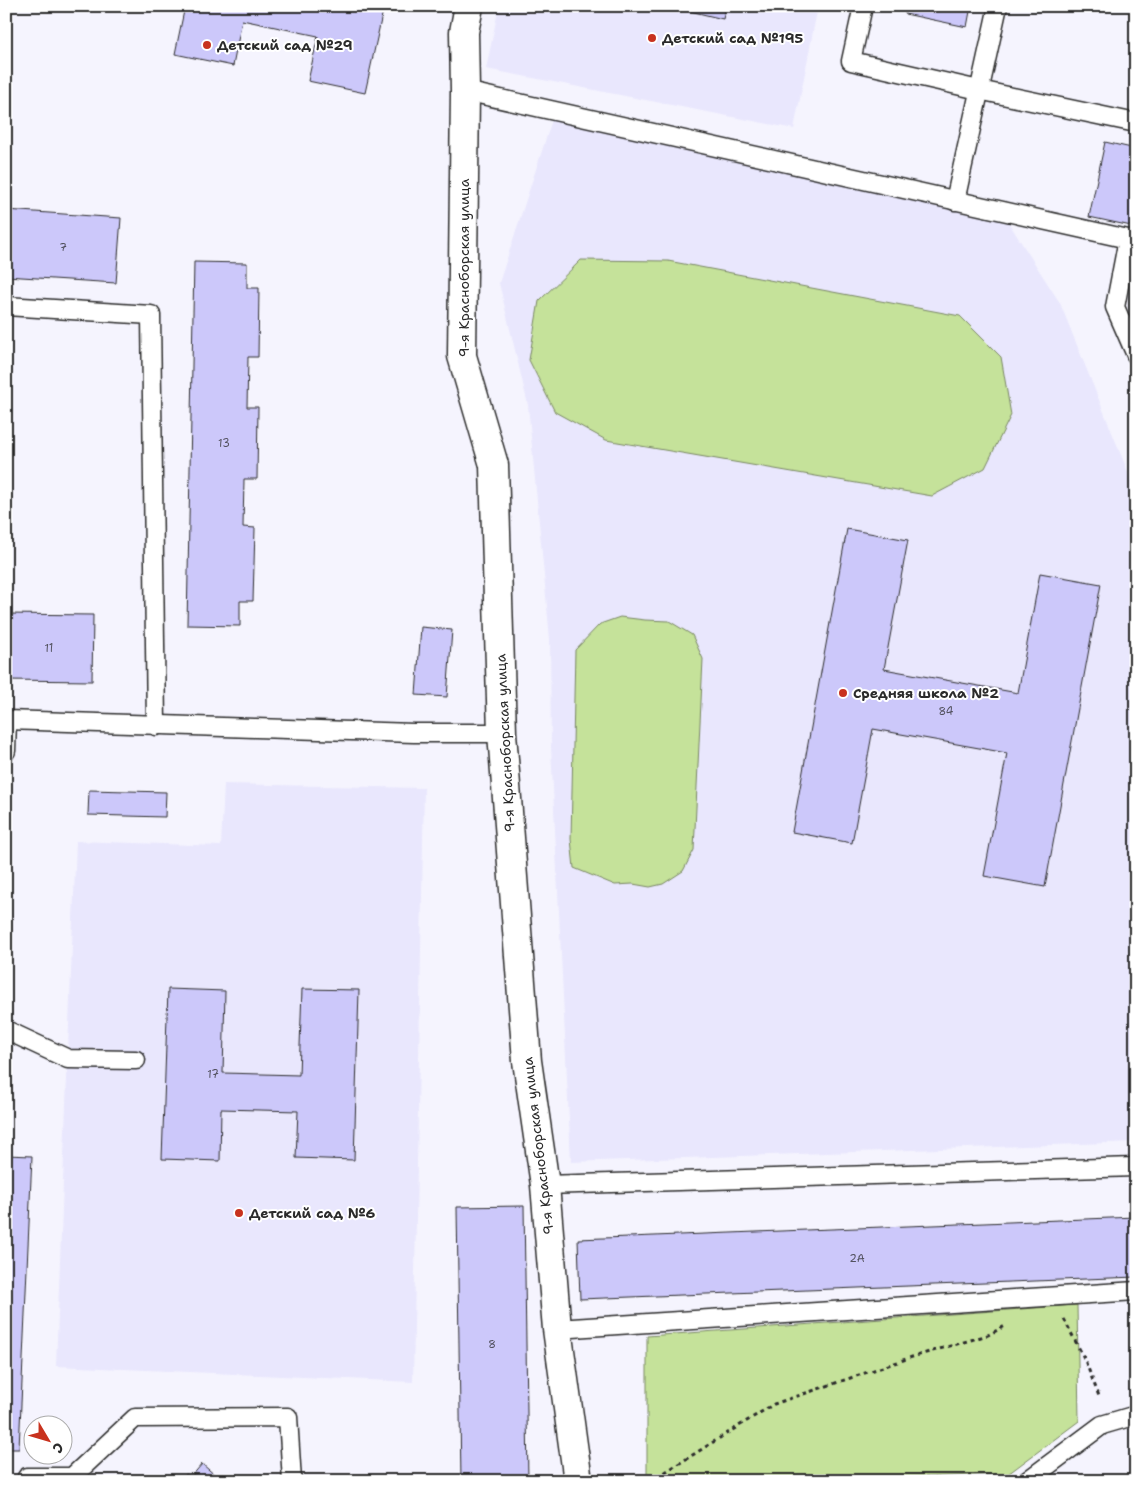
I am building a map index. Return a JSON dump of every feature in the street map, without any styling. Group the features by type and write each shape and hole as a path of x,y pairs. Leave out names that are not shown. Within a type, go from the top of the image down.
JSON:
{"street":[{"name":"9-я Красноборская улица","path":"469,6 464,32 466,91 462,356 494,465 502,733 527,1062 544,1185 557,1329 578,1481"}],"lane":[{"path":"863,6 851,61 979,90 1136,122"},
{"path":"955,200 998,6"},
{"path":"466,91 1132,240 1115,308 1136,356"},
{"path":"6,306 151,315 156,726"},
{"path":"6,750 7,720 414,733 502,733"},
{"path":"6,1030 68,1059 136,1060"},
{"path":"544,1185 1136,1167"},
{"path":"557,1329 1136,1290"},
{"path":"1027,1481 1102,1425 1136,1414"},
{"path":"27,1477 72,1477 135,1418 288,1417 292,1481"}],"path":[{"path":"1063,1295 1055,1300 1084,1358 1099,1396"},
{"path":"651,1481 774,1404 912,1357 988,1335 1013,1322"}],"shaded area":[{"name":"Детский сад №195","path":"499,6 818,6 794,129 486,69"},
{"name":"Средняя школа №2","path":"552,120 1003,214 1060,303 1136,492 1136,1142 571,1162 551,747 550,639 528,405 499,283"},
{"name":"Детский сад №6","path":"224,784 424,788 413,1382 56,1366 76,841 221,846"}],"green space":[{"path":"581,260 668,261 960,316 1001,357 1011,415 985,468 932,496 606,440 555,412 529,360 539,301"},
{"path":"620,617 669,621 692,635 703,659 694,850 683,871 663,884 650,887 633,884 615,885 574,868 571,839 575,650 600,624"},
{"path":"1077,1305 1079,1421 1008,1474 797,1481 647,1481 647,1336"}],"building":[{"name":"Детский сад №29","path":"185,6 384,6 365,93 308,81 318,36 242,20 233,66 175,54"},
{"path":"669,6 726,6 723,19"},
{"path":"906,6 971,6 967,27 905,14"},
{"path":"1105,142 1136,149 1136,227 1089,217"},
{"path":"6,210 121,218 116,283 6,276"},
{"path":"194,262 247,263 247,288 259,288 258,357 248,357 247,407 258,407 257,479 244,479 243,527 255,528 253,601 240,601 240,626 187,625"},
{"path":"847,529 908,540 884,669 1018,693 1040,573 1101,584 1045,887 984,876 1007,753 873,729 852,843 792,832"},
{"path":"6,614 93,615 92,681 6,680"},
{"path":"421,627 452,630 447,697 416,695"},
{"path":"89,790 166,792 165,817 88,815"},
{"path":"168,989 225,991 223,1073 299,1075 302,989 359,990 354,1160 296,1158 298,1111 221,1109 220,1161 162,1159"},
{"path":"6,1155 32,1156 19,1449 6,1449"},
{"path":"524,1206 528,1481 461,1481 457,1207"},
{"path":"1136,1217 1136,1277 580,1299 578,1239"},
{"path":"202,1464 222,1481 181,1481 186,1474 191,1477"}],"place":[{"name":"Детский сад №195","path":"652,38"},
{"name":"Детский сад №29","path":"207,45"},
{"name":"Средняя школа №2","path":"843,693"},
{"name":"Детский сад №6","path":"239,1213"}]}
